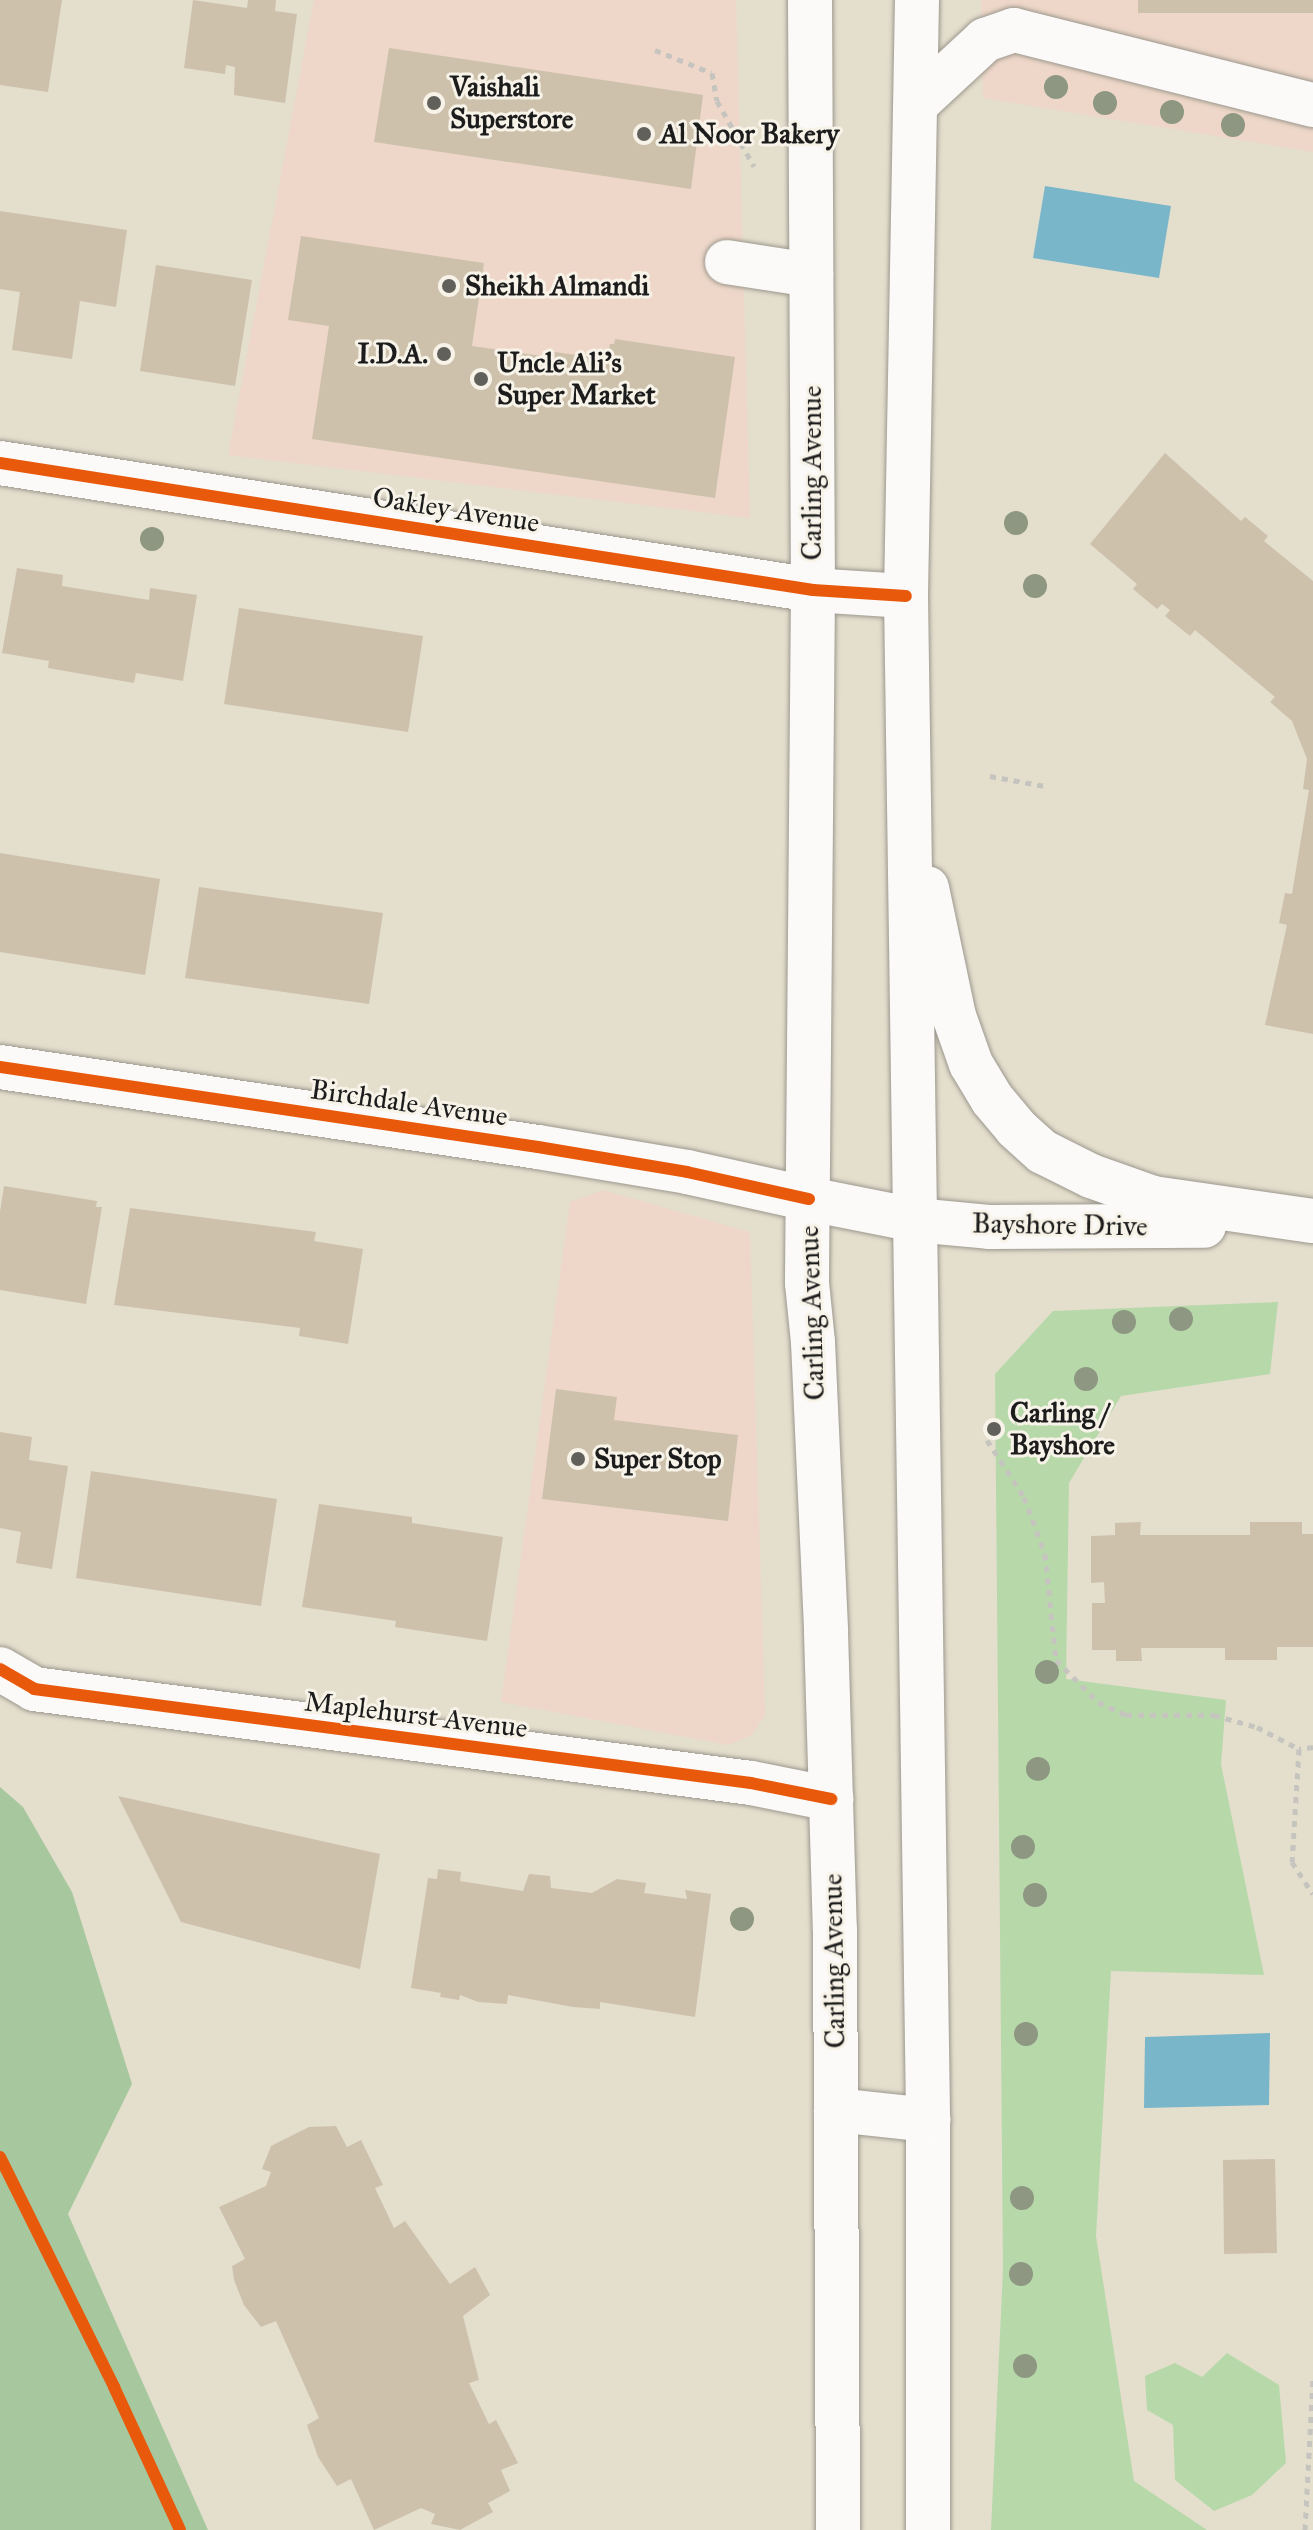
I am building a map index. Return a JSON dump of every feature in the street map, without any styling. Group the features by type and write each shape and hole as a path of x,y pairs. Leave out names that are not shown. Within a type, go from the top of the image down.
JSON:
{"main road":[{"name":"Carling Avenue","path":"810,0 813,590 807,1283 814,1357 831,1799 838,2530"},
{"path":"917,0 906,596 911,1150 915,1220 913,1308 928,2120 928,2530"},
{"path":"917,103 985,40 1014,30 1313,105"},
{"path":"727,262 811,275"},
{"name":"Oakley Avenue","path":"0,463 813,590 906,596"},
{"path":"908,794 954,1016 971,1064 992,1099 1016,1128 1043,1152 1079,1170 1153,1198 1313,1224"},
{"name":"Birchdale Avenue","path":"0,1067 538,1147 687,1172 809,1199"},
{"name":"Bayshore Drive","path":"809,1199 915,1220 989,1227 1313,1224"},
{"name":"Maplehurst Avenue","path":"0,1669 34,1689 751,1783 831,1799"},
{"path":"836,2110 928,2120"}],"path":[{"path":"655,50 712,73 717,101 754,166"},
{"path":"990,776 1045,786"},
{"path":"987,1440 1024,1497 1045,1554 1056,1660 1098,1702 1126,1715 1214,1715 1257,1727 1299,1749 1313,1747"},
{"path":"1299,1749 1292,1862 1313,1894"},
{"path":"1305,2530 1313,2376"}],"shaded area":[{"path":"314,0 736,0 750,518 228,455"},
{"path":"981,0 1313,0 1313,152 983,98"},
{"path":"603,1190 750,1232 765,1715 752,1735 728,1745 501,1702 570,1202"}],"green space":[{"path":"1278,1302 1270,1374 1121,1396 1069,1483 1066,1679 1226,1700 1221,1764 1264,1975 1111,1971 1096,2236 1134,2481 1207,2530 991,2530 1003,2269 995,1374 1053,1311"},
{"path":"0,1787 23,1807 72,1892 132,2084 68,2214 208,2530 0,2530"},
{"path":"1227,2353 1279,2385 1286,2463 1252,2495 1214,2511 1175,2480 1173,2425 1147,2410 1145,2376 1175,2363 1202,2377"}],"water":[{"path":"1045,186 1171,206 1159,278 1033,258"},
{"path":"1270,2033 1269,2105 1144,2108 1145,2037"}],"building":[{"path":"0,0 62,0 48,92 0,85"},
{"path":"193,0 247,8 248,0 276,0 275,11 297,14 285,103 234,95 235,67 226,65 225,74 184,68"},
{"path":"1138,0 1313,0 1313,13 1138,13"},
{"path":"389,48 703,95 691,189 374,142"},
{"path":"0,211 127,230 116,307 80,301 72,359 12,350 20,292 0,289"},
{"path":"301,236 484,263 472,346 555,358 555,352 590,357 589,364 606,366 610,344 614,344 615,339 735,357 715,498 312,439 329,326 288,320"},
{"path":"156,265 252,280 235,386 140,371"},
{"path":"1165,453 1241,521 1245,517 1268,536 1264,541 1313,581 1313,1034 1265,1025 1287,925 1279,923 1285,893 1292,894 1309,790 1303,789 1307,759 1292,721 1270,702 1275,697 1195,630 1190,636 1165,616 1170,610 1162,604 1157,609 1133,589 1137,584 1090,544"},
{"path":"17,568 63,575 62,586 149,600 150,588 197,595 183,681 136,673 134,683 48,668 49,661 2,653"},
{"path":"239,608 423,636 408,732 224,704"},
{"path":"0,853 160,879 145,975 0,952"},
{"path":"199,887 383,913 369,1004 185,978"},
{"path":"4,1186 97,1201 96,1207 102,1207 86,1304 0,1290 0,1212"},
{"path":"130,1208 316,1232 314,1241 363,1249 348,1344 299,1336 300,1328 114,1305"},
{"path":"556,1389 617,1397 614,1420 738,1435 728,1521 542,1499"},
{"path":"0,1432 32,1437 29,1460 68,1466 52,1569 16,1563 21,1532 0,1528"},
{"path":"91,1471 277,1499 261,1606 76,1578"},
{"path":"319,1504 412,1517 412,1523 503,1537 487,1641 395,1627 396,1621 302,1607"},
{"path":"1141,1522 1140,1535 1250,1535 1250,1522 1302,1522 1302,1534 1313,1534 1313,1647 1277,1647 1277,1660 1225,1660 1225,1648 1141,1648 1142,1661 1116,1661 1116,1650 1092,1650 1092,1603 1105,1603 1104,1582 1091,1583 1091,1536 1115,1535 1115,1523"},
{"path":"118,1796 380,1854 360,1969 181,1922"},
{"path":"438,1869 461,1872 460,1881 523,1891 529,1874 550,1876 551,1888 592,1893 617,1879 646,1883 644,1893 687,1899 685,1890 711,1894 695,2017 600,2002 600,2009 573,2007 508,1995 507,2004 478,2002 460,1995 459,2000 440,1997 441,1993 411,1988 428,1878 437,1879"},
{"path":"336,2126 347,2147 361,2140 383,2185 375,2188 394,2228 405,2221 450,2284 475,2267 490,2295 463,2316 479,2380 469,2383 489,2424 496,2420 518,2463 501,2470 510,2491 488,2503 493,2512 460,2530 431,2524 435,2514 421,2508 374,2530 351,2479 337,2486 318,2457 307,2425 319,2418 276,2321 261,2327 244,2305 234,2280 232,2266 245,2259 219,2207 266,2186 271,2172 262,2169 271,2146 309,2127"},
{"path":"1275,2159 1277,2253 1224,2254 1223,2160"}],"cycle path":[{"path":"0,463 813,590 906,596"},
{"path":"0,1067 538,1147 687,1172 809,1199"},
{"path":"0,1669 34,1689 751,1783 831,1799"},
{"path":"0,2157 114,2387 180,2530"}],"place":[{"name":"Vaishali Superstore","path":"434,103"},
{"name":"Al Noor Bakery","path":"644,134"},
{"name":"Sheikh Almandi","path":"449,286"},
{"name":"I.D.A.","path":"444,354"},
{"name":"Uncle Ali's Super Market","path":"481,379"},
{"name":"Carling / Bayshore","path":"994,1429"},
{"name":"Super Stop","path":"578,1459"}]}
